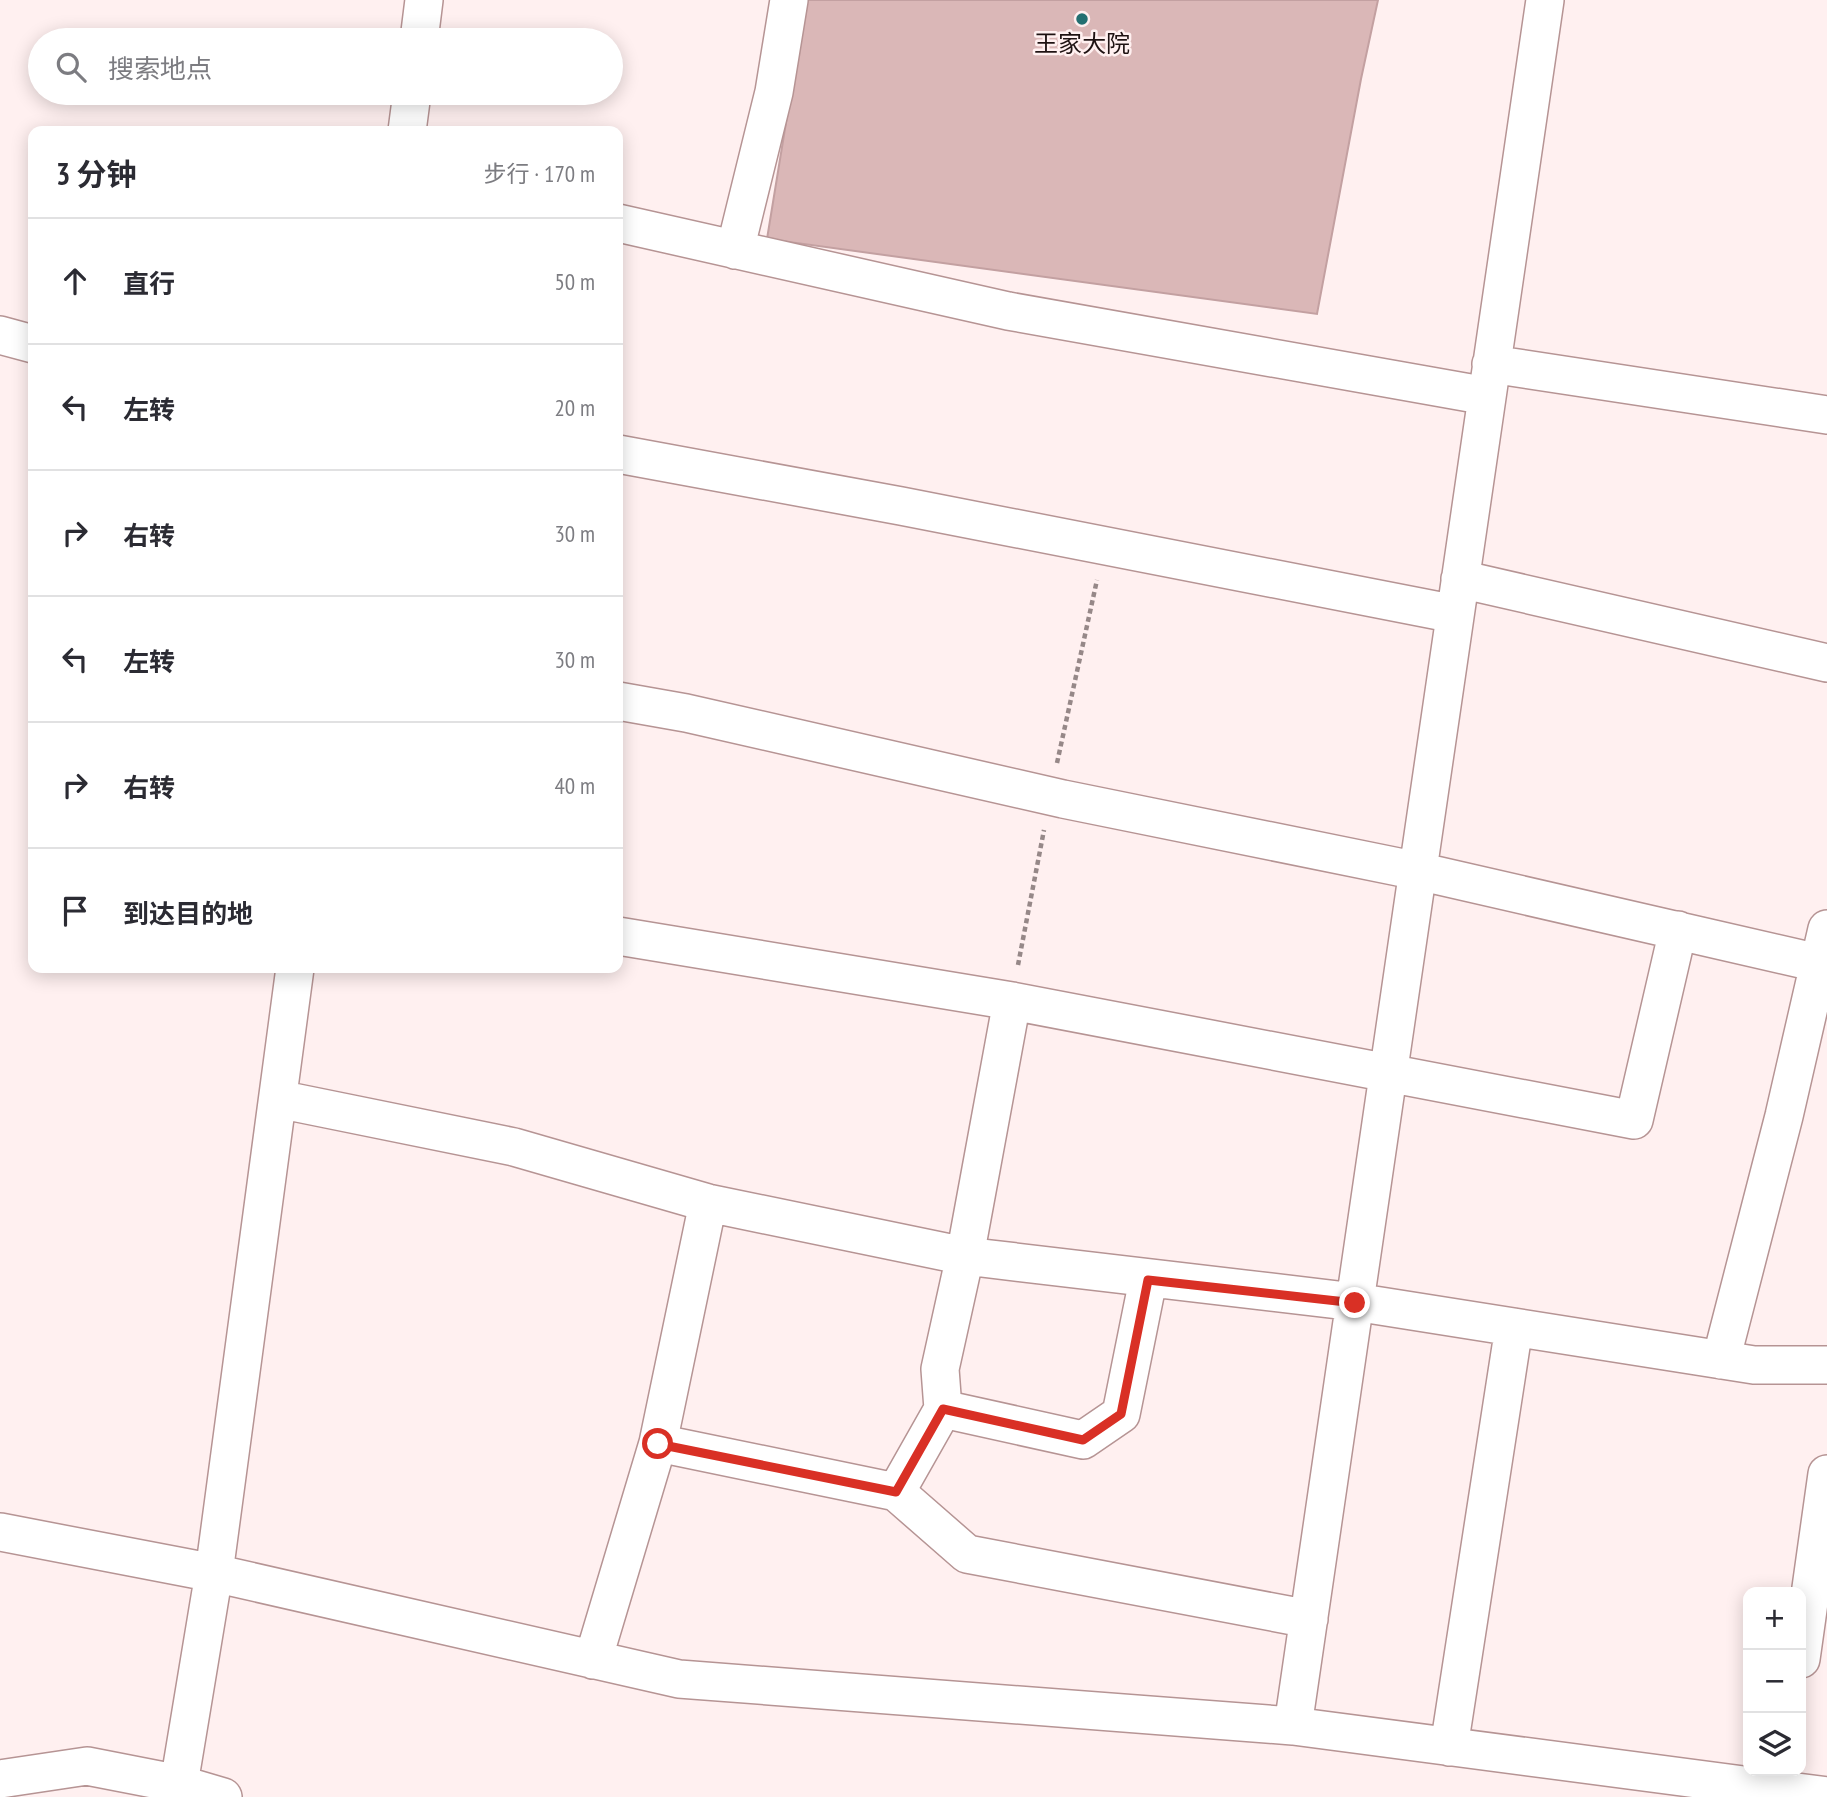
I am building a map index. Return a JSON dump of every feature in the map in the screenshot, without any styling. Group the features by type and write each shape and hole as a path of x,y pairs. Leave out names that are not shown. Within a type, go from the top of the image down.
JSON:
{"street":[{"path":"420,28 424,0"},
{"path":"735,250 774,92 789,0"},
{"path":"1293,1726 1545,0"},
{"path":"408,126 410,105"},
{"path":"623,224 1008,311 1489,380 1827,415"},
{"path":"0,335 28,343"},
{"path":"623,455 1105,546 1458,596 1827,663"},
{"path":"623,702 686,713 1050,796 1418,871 1678,930 1825,952 1721,1360"},
{"path":"623,937 1012,1001 1634,1120 1678,930"},
{"path":"179,1791 214,1573 294,973"},
{"path":"896,1492 943,1409 940,1369 965,1256 1012,1001"},
{"path":"278,1099 514,1147 708,1203 965,1256 1355,1303 1754,1365 1827,1365"},
{"path":"593,1660 658,1444 708,1203"},
{"path":"943,1409 1083,1440 1121,1414 1148,1280"},
{"path":"1449,1746 1514,1327"},
{"path":"658,1444 896,1492 967,1554 1309,1619"},
{"path":"1802,1650 1827,1474"},
{"path":"0,1532 214,1573 679,1679 1293,1726 1449,1746 1784,1781 1827,1796"},
{"path":"0,1779 87,1766 179,1791 223,1797"}],"path":[{"path":"1012,1001 1050,796 1105,546"}],"building":[{"name":"王家大院","path":"806,0 1378,0 1317,314 767,239"}],"place":[{"name":"王家大院","path":"1082,19"}],"route":[{"path":"658,1444 896,1492 943,1409 1083,1440 1121,1414 1148,1280 1355,1303"}]}
